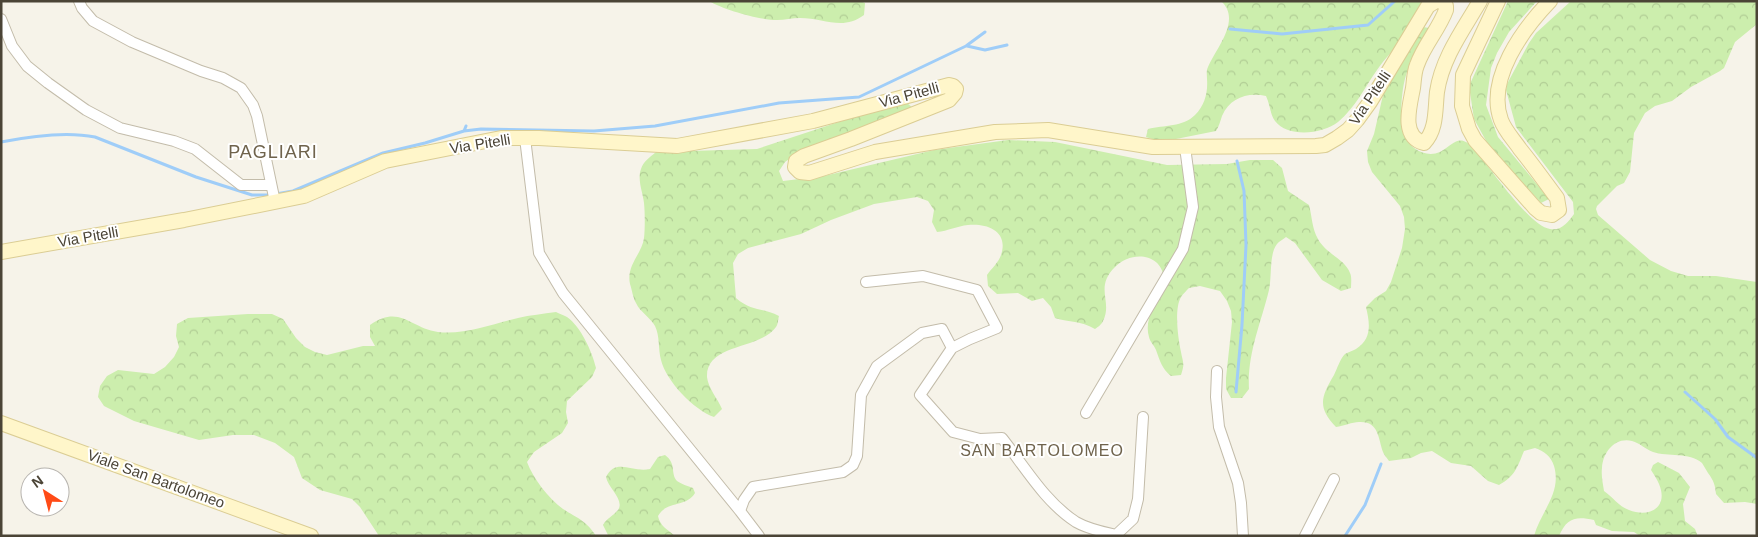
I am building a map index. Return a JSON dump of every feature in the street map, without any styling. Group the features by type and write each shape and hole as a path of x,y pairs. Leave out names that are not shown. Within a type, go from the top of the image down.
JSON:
{"street":[{"path":"1,19 12,46 27,66 48,84 86,110 120,128 174,141 194,149 240,184 273,194 257,116 253,105 241,88 224,78 201,71 132,42 93,21 82,8 79,1"},
{"name":"Via Pitelli","path":"1,252 184,220 273,194 304,196 385,162 501,138 678,146 813,121 949,85 956,89 949,100 804,156 796,161 795,167 800,172 809,173 875,152 995,132 1048,130 1153,147 1325,145 1348,130 1357,120 1370,102 1428,6 1436,1"},
{"name":"Via Pitelli","path":"1441,1 1446,6 1446,10 1417,65 1408,117 1410,131 1416,139 1424,143 1432,132 1438,89 1447,57 1480,1"},
{"path":"1498,1 1463,75 1462,106 1469,129 1475,140 1535,208 1541,213 1552,215 1559,210 1560,206 1557,198 1504,128 1498,112 1498,96 1502,74 1514,47 1525,29 1550,1"},
{"path":"525,138 539,253 563,293 759,536"},
{"path":"1086,413 1183,249 1193,207 1185,146"},
{"path":"866,282 923,276 977,290 997,328 952,348 920,395 953,432 980,439 1002,438 1051,502 1077,522 1097,531 1116,535 1133,519 1138,499 1143,417"},
{"path":"740,511 744,500 753,487 843,472 853,465 858,456 861,395 877,366 922,333 942,329 952,348"},
{"path":"1216,371 1219,427 1238,483 1243,536"},
{"name":"Viale San Bartolomeo","path":"1,423 311,536"},
{"path":"1305,536 1334,479"}],"green space":[{"path":"709,1 860,1 865,3 864,15 856,20 833,23 800,18 777,20 761,18 733,11"},
{"path":"1221,1 1425,1 1407,33 1380,66 1355,104 1332,126 1306,132 1288,130 1275,121 1266,96 1252,95 1234,101 1225,110 1216,131 1161,142 1146,137 1148,129 1185,122 1195,115 1201,107 1206,93 1207,68 1221,43 1228,25 1227,9"},
{"path":"1508,1 1537,1 1509,32 1497,53 1491,68 1486,105 1498,137 1549,199 1541,203 1490,148 1474,119 1469,86"},
{"path":"1571,1 1757,1 1757,24 1735,42 1724,68 1691,87 1672,101 1655,106 1645,113 1634,133 1630,172 1624,183 1617,186 1596,209 1598,215 1650,260 1671,271 1688,276 1716,276 1757,282 1757,504 1745,502 1724,503 1716,494 1713,481 1702,463 1691,457 1653,452 1638,443 1626,440 1620,441 1611,447 1607,451 1603,462 1604,491 1622,506 1636,512 1650,512 1659,505 1661,492 1651,470 1653,465 1658,462 1679,473 1690,487 1683,504 1685,521 1695,529 1696,536 1640,536 1634,532 1612,531 1596,525 1594,520 1582,518 1572,520 1565,525 1559,536 1534,536 1550,502 1555,485 1554,466 1551,459 1544,452 1535,448 1524,451 1515,471 1499,485 1488,481 1471,466 1451,463 1432,451 1421,453 1411,458 1389,461 1383,453 1377,431 1374,427 1366,422 1356,422 1336,427 1326,414 1324,408 1323,402 1326,390 1345,354 1355,350 1365,341 1369,325 1366,307 1386,291 1391,282 1402,248 1405,229 1404,217 1400,206 1372,172 1368,162 1367,151 1374,134 1383,95 1419,32 1423,27 1429,28 1425,40 1407,72 1403,87 1402,122 1407,141 1419,151 1429,154 1440,152 1457,141 1465,142 1475,150 1510,195 1532,218 1542,226 1558,229 1574,214 1573,202 1516,127 1506,90 1507,84 1536,33"},
{"path":"907,103 913,108 896,116 805,148 785,162 779,171 783,181 824,176 934,150 1008,140 1055,142 1167,165 1227,164 1250,160 1273,160 1282,168 1288,191 1309,205 1314,231 1321,244 1348,268 1351,276 1351,288 1341,291 1322,280 1295,243 1286,237 1278,243 1274,248 1269,290 1252,351 1249,389 1242,398 1231,398 1226,389 1226,378 1232,322 1231,311 1220,291 1200,286 1189,288 1181,297 1177,324 1183,368 1181,375 1171,376 1165,371 1148,331 1151,312 1164,278 1162,269 1151,259 1144,257 1129,258 1115,267 1106,281 1106,314 1102,323 1095,329 1085,324 1055,318 1051,307 1043,298 1032,301 1018,293 997,294 988,286 987,275 1000,258 1003,247 1002,240 995,230 982,225 975,225 937,232 932,222 934,210 928,201 917,197 874,204 831,220 801,234 748,248 738,254 733,263 736,298 747,305 779,316 778,323 768,334 758,340 724,352 715,358 709,366 707,377 709,385 722,409 714,417 698,408 682,394 664,368 655,326 638,306 630,284 630,271 644,238 644,207 640,178 643,164 656,152 757,149 860,115"},
{"path":"556,312 567,317 577,327 589,347 596,368 592,377 567,401 568,423 562,433 534,452 527,462 537,481 547,494 563,509 585,523 596,536 379,536 360,507 352,499 320,490 302,478 294,457 275,443 254,435 233,435 199,440 134,421 104,406 98,397 100,386 107,376 118,370 154,374 165,367 174,357 179,347 176,336 177,324 188,318 272,314 283,319 296,338 305,347 327,355 363,346 375,346 370,337 370,325 380,319 389,317 405,319 428,330 448,333"},
{"path":"665,455 671,462 677,481 693,488 695,493 687,501 666,508 658,516 662,525 675,536 608,535 603,525 620,506 618,498 607,481 606,477 610,471 620,467 650,469 658,457"}],"waterway":[{"path":"1230,29 1282,34 1368,25 1395,1"},
{"path":"1,142 48,135 72,134 95,137 196,177 252,195 270,195 293,191 383,153 464,131 481,129 594,131 655,126 779,103 859,97 966,46 985,32"},
{"path":"967,46 985,50 1007,45"},
{"path":"464,131 466,126"},
{"path":"1236,392 1246,245 1244,191 1237,161"},
{"path":"1685,392 1715,419 1728,437 1757,458"},
{"path":"1345,536 1365,505 1381,464"}],"district":[{"name":"PAGLIARI","path":"273,152"},
{"name":"SAN BARTOLOMEO","path":"1042,450"}]}
